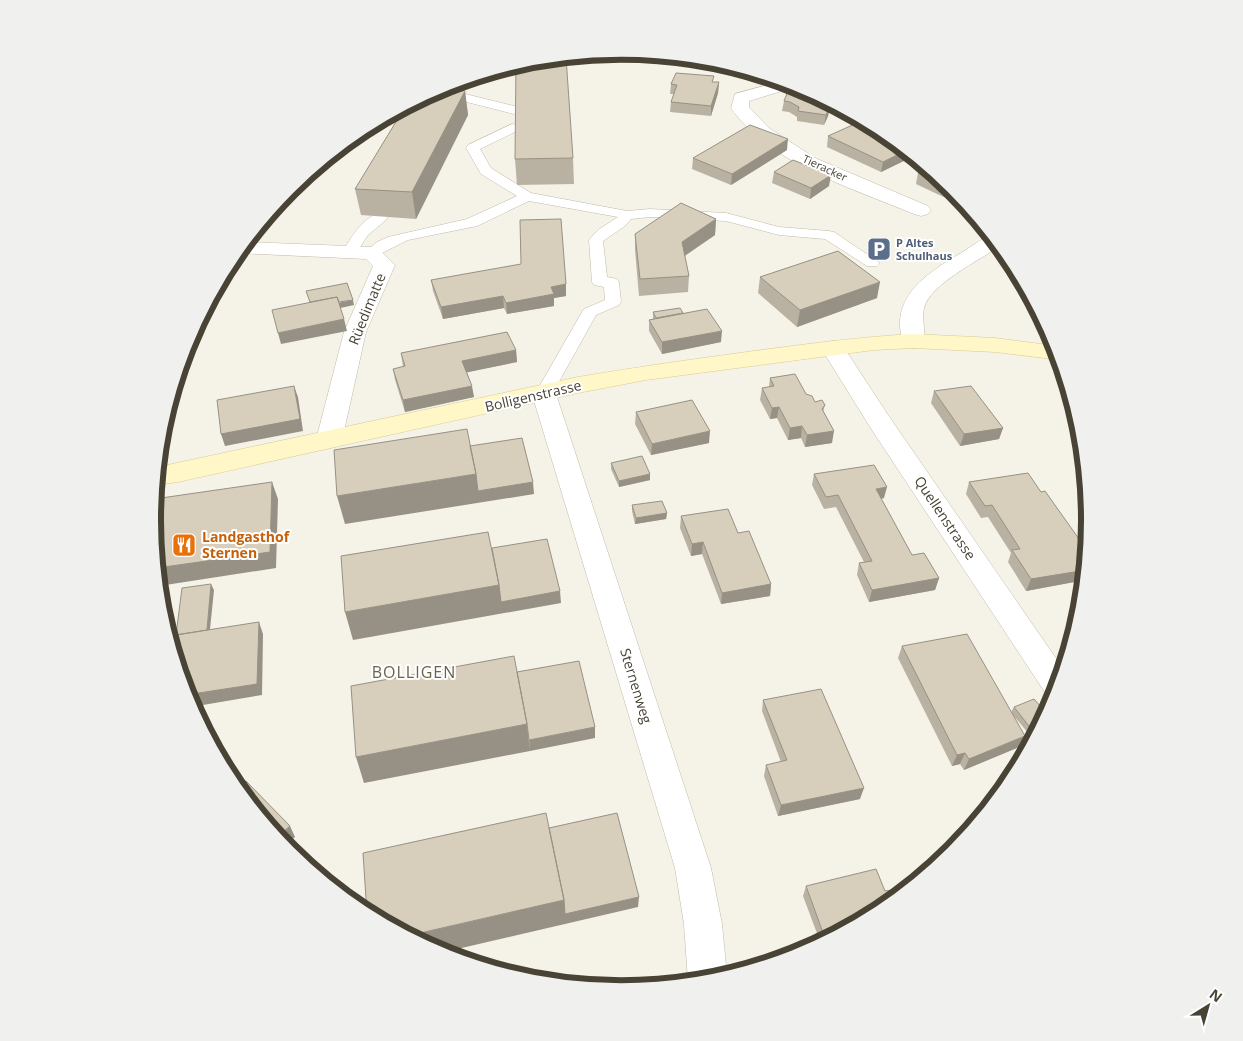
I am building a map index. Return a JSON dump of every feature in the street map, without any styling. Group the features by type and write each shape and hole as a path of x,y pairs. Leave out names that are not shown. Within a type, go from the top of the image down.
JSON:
{"main road":[{"name":"Bolligenstrasse","path":"164,475 544,394 578,385 646,373 833,348 913,341 995,344 1050,352"}],"street":[{"name":"Tieracker","path":"778,87 742,98 740,108 763,132 808,162 921,210"},
{"path":"913,341 911,320 915,301 937,278 990,244"},
{"path":"250,248 361,252"},
{"name":"Rüedimatte","path":"330,440 355,332 384,265 361,252"},
{"name":"Quellenstrasse","path":"833,348 879,421 1054,680"},
{"name":"Sternenweg","path":"544,394 693,868 702,911 708,973"}],"lane":[{"path":"451,93 462,94 496,108 514,110"},
{"path":"512,128 473,148 486,171 527,196 627,215 650,213 726,217 779,231 829,235 872,263"},
{"path":"381,216 362,232 361,252 398,237 462,226 486,218 527,196"},
{"path":"544,394 590,312 613,302 611,282 600,282 596,240 600,235 624,221 627,215"}],"building":[{"path":"566,63 573,158 515,159 516,73"},
{"path":"676,73 714,76 712,82 719,82 711,106 671,102 677,85 671,84"},
{"path":"457,90 465,91 412,192 355,189 398,118 445,95"},
{"path":"788,91 829,109 826,115 798,111 799,107 784,101"},
{"path":"855,124 900,154 883,162 828,136"},
{"path":"750,125 788,139 732,174 693,158"},
{"path":"793,160 831,175 811,188 774,172"},
{"path":"922,171 929,178 918,173"},
{"path":"681,203 716,219 682,242 689,276 640,279 635,234"},
{"path":"561,219 566,284 551,287 554,294 506,303 503,296 441,307 431,280 521,264 520,220"},
{"path":"838,251 880,282 800,310 760,277"},
{"path":"347,283 353,300 339,302 337,297 310,302 306,291"},
{"path":"337,297 344,319 278,333 272,310"},
{"path":"680,308 683,313 656,318 653,312"},
{"path":"707,309 722,331 662,342 649,320"},
{"path":"507,332 516,350 462,361 472,386 403,400 393,369 405,366 401,353"},
{"path":"795,374 806,394 812,396 815,402 822,400 825,405 822,409 834,431 807,435 802,426 790,428 779,407 772,408 762,388 774,386 770,378"},
{"path":"294,386 300,419 221,434 217,400"},
{"path":"971,386 1003,428 964,434 934,391"},
{"path":"692,400 710,431 652,444 636,412"},
{"path":"467,429 476,474 337,496 334,450"},
{"path":"522,438 533,482 478,491 470,446"},
{"path":"642,456 650,474 619,481 611,463"},
{"path":"874,465 887,487 876,489 912,555 924,553 939,578 872,590 859,563 872,561 838,495 826,497 814,474"},
{"path":"1028,473 1041,492 1045,491 1081,542 1079,571 1031,579 1012,550 1020,549 992,505 985,506 969,482"},
{"path":"272,482 270,552 164,567 162,498"},
{"path":"662,501 667,513 636,518 632,505"},
{"path":"728,509 738,533 749,531 771,584 722,593 703,542 692,544 681,516"},
{"path":"488,532 499,585 345,612 341,556"},
{"path":"547,539 560,591 501,602 492,548"},
{"path":"211,584 207,630 176,635 182,588"},
{"path":"259,622 257,684 195,694 185,669 176,635"},
{"path":"967,634 1025,736 969,759 965,753 957,755 902,646"},
{"path":"514,656 527,724 356,757 351,686"},
{"path":"579,661 595,727 529,740 517,672"},
{"path":"821,689 864,788 781,805 766,765 787,760 763,700"},
{"path":"1034,699 1042,708 1032,730 1014,707"},
{"path":"246,781 290,826 283,832 256,801 244,783"},
{"path":"546,813 564,900 417,934 366,903 363,853"},
{"path":"617,813 639,897 565,914 564,900 549,828"},
{"path":"876,869 885,891 892,890 893,892 852,919 824,935 806,886"}],"place":[{"name":"P Altes Schulhaus","path":"879,249"},
{"name":"Landgasthof Sternen","path":"184,545"}],"district":[{"name":"BOLLIGEN","path":"414,672"}]}
